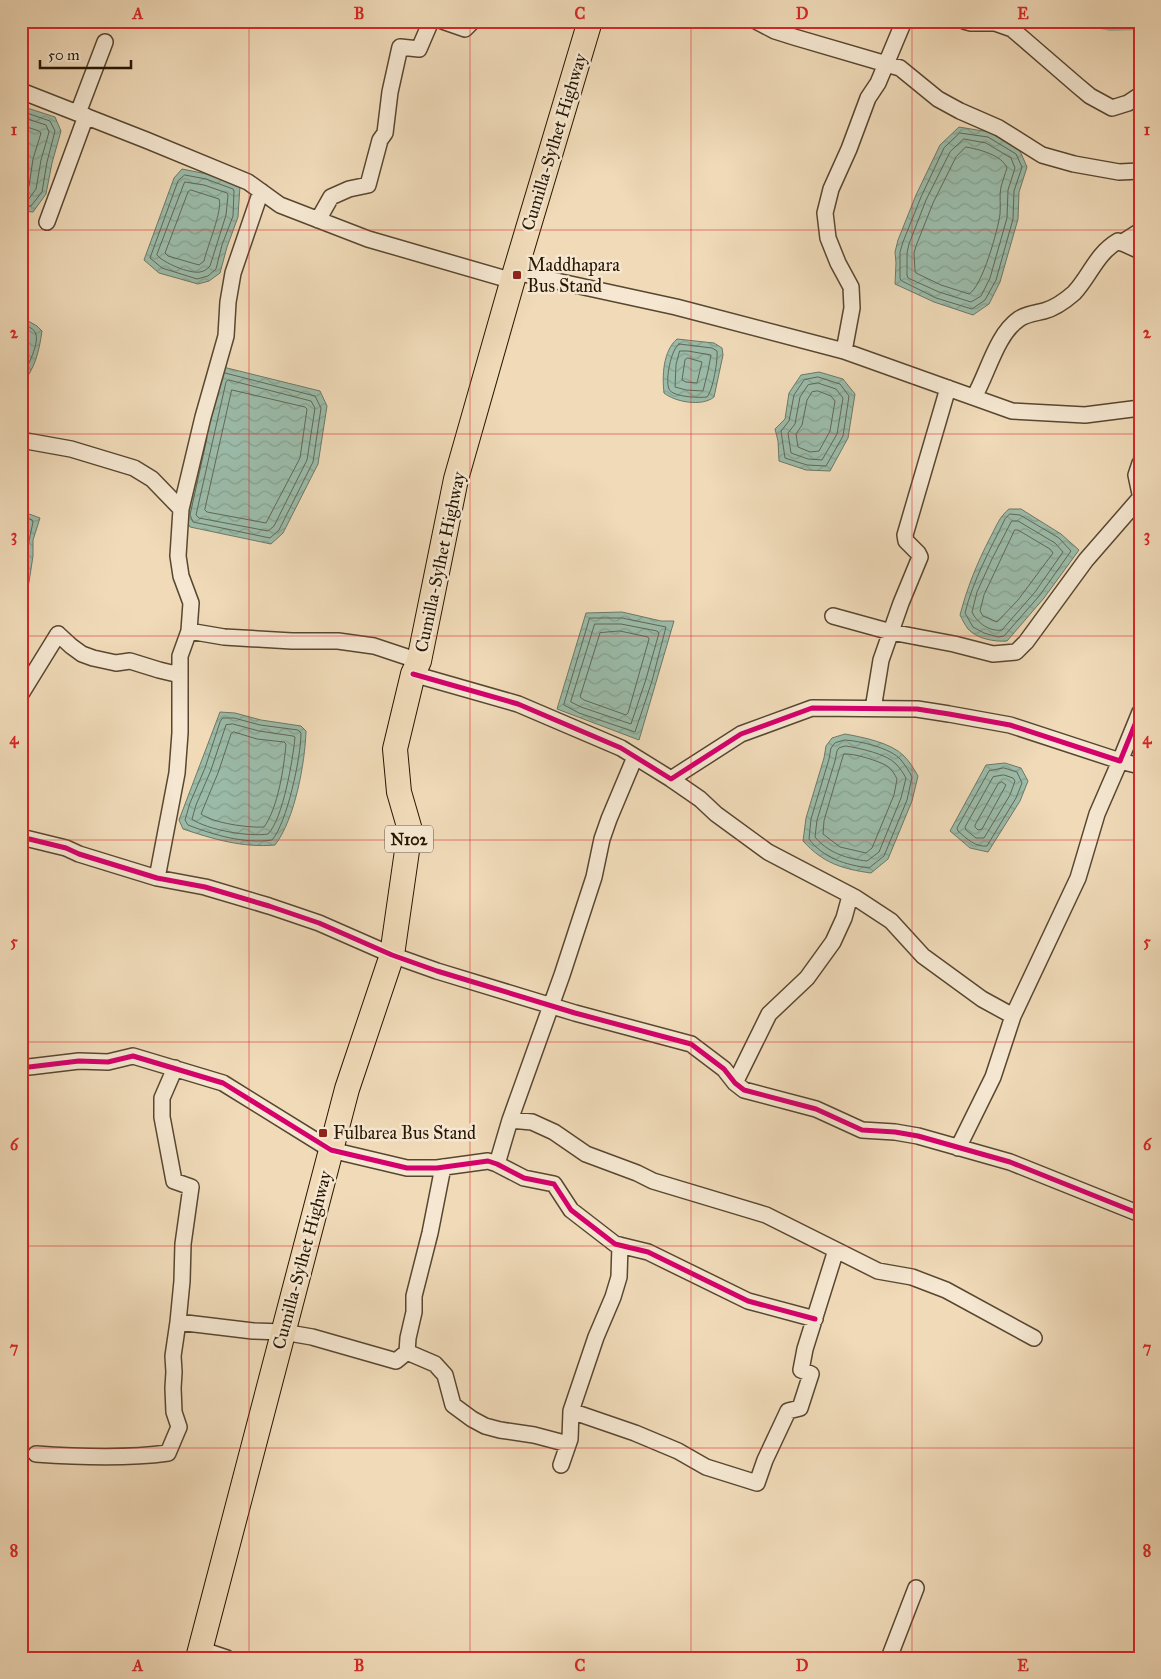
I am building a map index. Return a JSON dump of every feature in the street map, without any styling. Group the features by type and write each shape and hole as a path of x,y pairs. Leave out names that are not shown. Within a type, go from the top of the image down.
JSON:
{"highway":[{"name":"Cumilla-Sylhet Highway","path":"199,1653 347,1089 392,955 410,830 398,792 395,749 416,667 456,479 590,21"}],"street":[{"path":"318,220 331,197 348,189 368,185 380,140 385,133 390,92 400,47 419,49 431,21"},
{"path":"442,21 465,29 473,21"},
{"path":"756,21 775,31 900,68 938,98 960,111 999,128 1042,155 1074,164 1119,172 1140,171"},
{"path":"844,351 852,308 851,287 838,263 828,238 825,213 831,190 849,150 868,98 878,82 904,21"},
{"path":"964,21 971,23 995,23 1012,28 1090,96 1112,108 1140,95"},
{"path":"47,222 105,42"},
{"path":"21,91 248,182 280,205 368,239 514,276 676,307 844,351 1012,411 1085,415 1140,408"},
{"path":"157,878 177,773 180,733 180,656 189,631 191,603 181,576 178,556 181,509 203,417 226,336 228,302 233,273 261,191"},
{"path":"1121,243 1140,231"},
{"path":"974,397 983,382 999,341 1014,324 1024,316 1051,308 1069,297 1107,248 1118,241 1140,251"},
{"path":"873,710 881,660 920,557 918,552 906,541 905,535 948,388"},
{"path":"21,440 71,449 134,468 152,479 181,509"},
{"path":"1140,464 1136,475 1140,494"},
{"path":"833,616 891,632 954,644 993,654 1016,652 1026,642 1086,560 1140,498"},
{"path":"189,631 224,637 292,641 338,641 374,646 416,667 518,704 621,748 700,799 716,814 768,852 850,896 891,921 923,956 955,981 1013,1016"},
{"path":"21,694 58,634 82,654 93,658 116,662 130,660 180,675"},
{"path":"671,779 740,734 812,708 917,710 1010,725 1140,766"},
{"path":"958,1148 993,1077 1013,1016 1078,878 1097,814 1140,712"},
{"path":"498,1164 510,1120 551,1006 594,877 602,839 635,756"},
{"path":"21,838 66,848 79,854 157,878 205,888 269,906 319,923 392,955 480,986 691,1044 724,1069 735,1083 744,1090 816,1109 862,1130 895,1132 918,1136 1010,1162 1140,1214"},
{"path":"735,1083 769,1014 807,978 833,942 844,918 850,896"},
{"path":"21,1066 29,1067 79,1061 108,1062 133,1056 223,1083 331,1150 407,1168 423,1169 488,1160 524,1178 554,1184 571,1210 615,1244 648,1252 748,1301 815,1319"},
{"path":"36,1454 148,1456 168,1453 179,1428 174,1412 173,1356 182,1281 183,1244 191,1187 174,1181 162,1117 162,1098 175,1068"},
{"path":"510,1120 532,1122 554,1132 586,1154 667,1186 766,1215 878,1271 912,1278 946,1290 1034,1338"},
{"path":"178,1322 253,1331 283,1332 396,1361 407,1352 414,1312 414,1296 430,1233 443,1167"},
{"path":"561,1465 570,1439 571,1412 596,1337 619,1277 620,1245"},
{"path":"571,1412 635,1433 678,1451 706,1467 757,1483 765,1460 788,1411 800,1408 810,1374 801,1370 802,1361 836,1250"},
{"path":"407,1352 435,1364 445,1375 453,1405 472,1419 485,1426 500,1430 534,1435 568,1444"},
{"path":"889,1658 916,1588"},
{"path":"199,1653 227,1658"}],"water":[{"path":"21,106 55,117 61,131 46,194 33,212 21,211"},
{"path":"959,127 989,132 1020,151 1027,167 1019,192 1018,219 1000,282 989,304 973,315 934,302 895,284 895,252 916,195 940,145"},
{"path":"182,169 207,174 240,186 238,217 220,273 209,281 198,284 159,273 144,260 174,178"},
{"path":"21,317 42,331 36,360 30,373 21,385"},
{"path":"677,339 714,343 722,348 723,355 714,397 709,400 696,403 681,401 664,393 664,364 672,344"},
{"path":"223,367 320,391 327,406 318,464 283,533 271,544 190,527 184,516"},
{"path":"819,372 843,379 855,394 848,438 830,471 806,470 779,461 775,429 785,419 789,393 801,375"},
{"path":"1009,509 1021,509 1061,534 1079,550 1044,598 1007,641 997,641 986,639 972,632 960,615 969,585 981,557 998,522"},
{"path":"21,511 40,518 33,540 33,556 29,582 21,615"},
{"path":"622,612 661,621 674,621 639,740 557,709 586,613"},
{"path":"220,712 235,713 261,720 301,726 306,731 304,759 298,790 288,821 275,845 240,844 217,839 183,829 179,820"},
{"path":"845,734 876,741 899,751 918,776 912,801 888,859 871,873 834,864 818,855 803,841 806,818 826,746 832,738"},
{"path":"1005,763 1021,768 1028,781 1020,801 988,852 970,848 950,831 986,765"}],"waterway":[{"path":"1091,21 1110,25 1140,24"}],"cycle path":[{"path":"413,674 518,704 621,748 671,779 741,734 812,708 917,709 949,714 1010,725 1120,761 1140,712"},
{"path":"21,837 66,848 79,854 157,878 205,887 269,906 319,923 392,955 437,971 575,1013 691,1044 724,1069 735,1083 744,1090 816,1109 862,1130 895,1132 918,1136 1010,1162 1140,1214"},
{"path":"21,1066 29,1067 79,1061 108,1062 133,1056 223,1083 331,1150 407,1168 437,1168 488,1161 524,1178 554,1184 571,1210 615,1244 648,1252 748,1301 815,1319"}],"place":[{"name":"Maddhapara Bus Stand","path":"517,275"},
{"name":"Fulbarea Bus Stand","path":"323,1133"}]}
